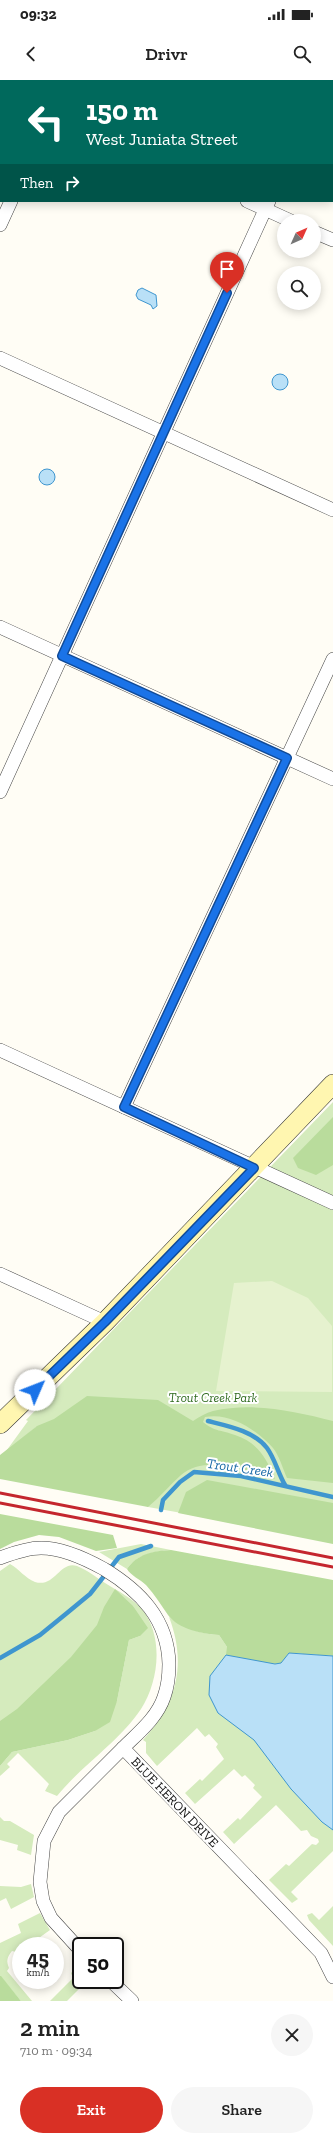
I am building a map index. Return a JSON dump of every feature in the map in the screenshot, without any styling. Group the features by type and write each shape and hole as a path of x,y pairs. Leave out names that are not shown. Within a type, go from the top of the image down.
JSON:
{"main road":[{"path":"0,1424 105,1322 333,1084"}],"street":[{"path":"0,225 11,202"},
{"path":"252,202 267,205 280,214"},
{"path":"0,792 267,205"},
{"path":"321,235 333,240"},
{"path":"0,358 333,510"},
{"path":"0,627 333,779"},
{"path":"124,1107 333,659"},
{"path":"0,1050 333,1203"},
{"path":"0,1274 105,1322"},
{"name":"BLUE HERON DRIVE","path":"0,1558 19,1551 42,1548 68,1553 91,1562 121,1579 141,1596 154,1612 162,1627 167,1642 169,1678 164,1697 156,1713 123,1748 321,1953 333,1978"},
{"path":"72,1941 51,1918 43,1901 40,1882 44,1840 59,1812 123,1748"},
{"path":"119,1989 132,2001"}],"green space":[{"name":"Trout Creek Park","path":"333,1102 333,1540 148,1507 36,1427 4,1454 28,1421 26,1420"},
{"path":"333,1117 333,1165 316,1175 298,1168 293,1158"},
{"path":"272,1281 308,1298 332,1326 332,1392 216,1391 234,1283"},
{"path":"87,1396 158,1400 193,1421 213,1411 243,1407 289,1411 333,1421 333,1483 287,1478 279,1458 267,1441 242,1424 224,1417 214,1416 205,1417 203,1422 215,1429 230,1433 250,1442 260,1452 275,1479 240,1468 214,1465 202,1466 191,1469 181,1475 148,1507 0,1479 0,1455 37,1426 54,1419"},
{"path":"207,1480 333,1503 333,1544 178,1513 186,1492"},
{"path":"0,1514 113,1535 117,1548 96,1551 59,1537 39,1535 14,1542 0,1549"},
{"path":"141,1544 171,1550 159,1551 141,1557 135,1560 127,1569 99,1552"},
{"path":"171,1550 333,1580 333,1656 289,1653 281,1663 275,1664 226,1655 227,1647 219,1635 198,1632 178,1624 172,1620 146,1585 131,1574 127,1569 136,1560 146,1554"},
{"path":"10,1564 31,1580 42,1583 53,1578 66,1567 71,1565 77,1566 134,1601 142,1609 154,1632 156,1646 155,1672 152,1686 141,1709 112,1743 77,1774 57,1796 45,1791 49,1784 18,1753 7,1764 10,1767 0,1776 0,1766 12,1752 68,1740 95,1731 117,1701 129,1640 140,1636 133,1606 0,1729 0,1571"},
{"path":"115,1589 133,1606 148,1628 140,1636 129,1640 117,1701 110,1722 95,1731 68,1740 12,1752 0,1766 0,1721 17,1709 71,1657 97,1625 104,1607"},
{"path":"169,1617 192,1630 219,1635 227,1647 227,1655 333,1656 333,1851 291,1892 298,1899 292,1903 269,1880 286,1864 289,1866 312,1844 316,1845 319,1842 318,1839 311,1836 307,1830 301,1831 276,1805 234,1844 223,1832 238,1818 240,1820 262,1797 253,1788 255,1785 245,1775 242,1777 234,1769 195,1804 185,1793 200,1779 202,1781 224,1759 216,1747 218,1744 209,1734 205,1737 197,1728 157,1766 146,1753 146,1742 143,1740 164,1712 176,1682 178,1667 177,1651"},
{"path":"0,1817 4,1821 10,1821 34,1835 31,1855 17,1850 18,1845 0,1840"},
{"path":"31,1884 34,1897 11,1909 6,1898 0,1901 0,1886 21,1887"},
{"path":"333,1906 333,1946 309,1920 307,1915 312,1913 319,1920"},
{"path":"40,1913 50,1930 40,1937 13,1937 21,1933 18,1924"},
{"path":"12,1937 12,1951 8,1959 9,1968 7,1971 12,1977 12,1989 22,1989 32,2001 21,2001 0,1976 0,1943"},
{"path":"1,1976 21,2001 0,2001"},
{"path":"72,1979 72,1989 79,1989 67,2001 50,2001 62,1989 64,1989 64,1987"}],"water":[{"path":"142,288 156,295 157,306 153,309 151,305 138,299 136,295 138,290"},
{"path":"280,374 286,376 288,382 286,388 280,390 274,388 272,382 274,376"},
{"path":"47,469 54,474 55,477 50,484 47,485 40,480 39,477 44,470"},
{"path":"289,1653 333,1656 333,1830 322,1822 291,1789 254,1740 218,1713 209,1695 210,1676 226,1655 275,1664 281,1663"}],"waterway":[{"path":"208,1421 248,1433 262,1442 270,1452 285,1485"},
{"name":"Trout Creek","path":"161,1510 163,1500 180,1482 194,1472 241,1476 333,1497"},
{"name":"Trout Creek","path":"0,1658 40,1635 90,1594 119,1557 151,1546"}],"railway":[{"path":"0,1493 333,1558"},
{"path":"0,1503 333,1567"}],"route":[{"path":"35,1390 105,1322 254,1168 124,1107 287,758 62,656 227,293"}]}
